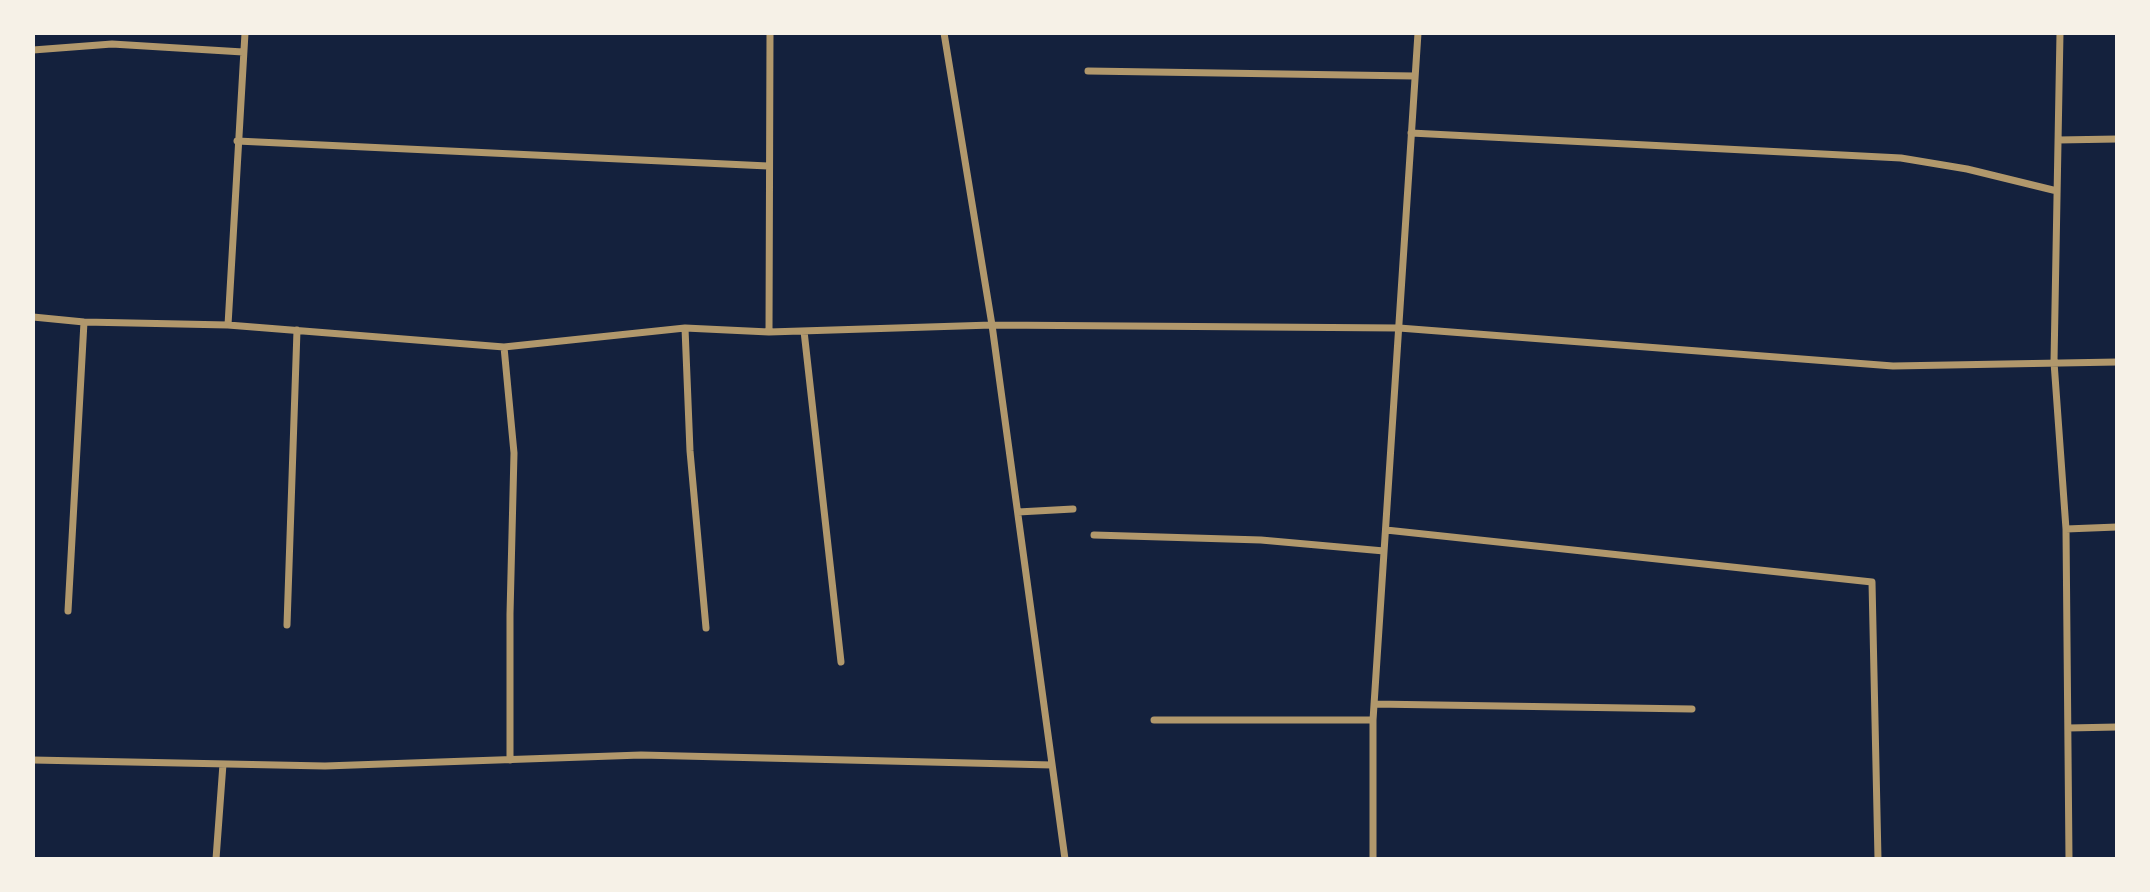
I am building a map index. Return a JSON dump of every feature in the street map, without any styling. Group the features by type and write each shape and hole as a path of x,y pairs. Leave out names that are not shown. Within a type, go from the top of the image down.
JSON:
{"street":[{"path":"228,325 245,33"},
{"path":"769,332 770,33"},
{"path":"944,33 992,325 1065,859"},
{"path":"1373,859 1373,720 1418,33"},
{"path":"2060,33 2054,362 2066,529 2069,859"},
{"path":"33,50 112,44 243,52"},
{"path":"1088,71 1414,76"},
{"path":"1411,133 1901,158 1967,169 2057,191"},
{"path":"2058,140 2117,139"},
{"path":"237,141 768,166"},
{"path":"33,317 84,322 228,325 504,347 685,328 769,332 992,325 1399,328 1894,366 2117,362"},
{"path":"68,611 84,322"},
{"path":"685,328 690,452 706,628"},
{"path":"287,625 297,330"},
{"path":"804,331 841,662"},
{"path":"504,347 514,453 510,760"},
{"path":"1018,512 1073,509"},
{"path":"2066,529 2117,527"},
{"path":"1386,530 1872,582 1878,859"},
{"path":"1094,536 1261,540 1384,551"},
{"path":"1374,704 1692,709"},
{"path":"1154,720 1373,720"},
{"path":"2068,728 2117,727"},
{"path":"33,760 325,766 641,755 1052,765"},
{"path":"216,859 223,764"}]}
